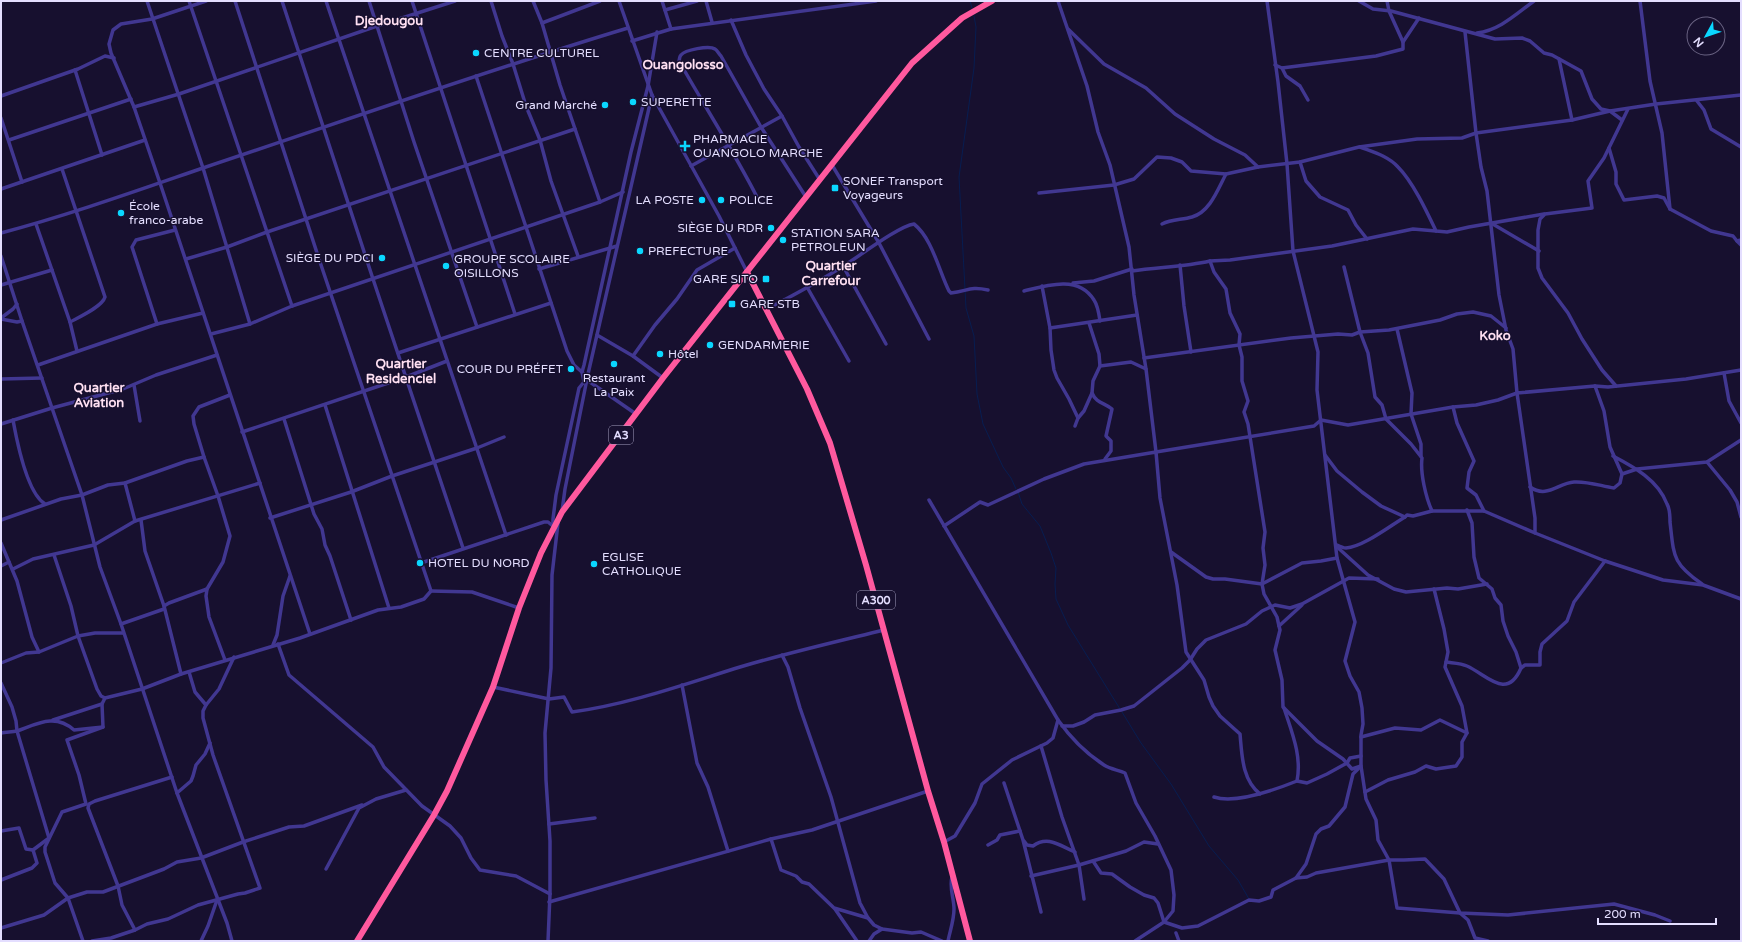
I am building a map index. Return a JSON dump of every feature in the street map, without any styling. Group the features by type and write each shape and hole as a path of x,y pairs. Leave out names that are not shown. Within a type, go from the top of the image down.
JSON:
{"highway":[{"name":"A3","path":"357,941 434,816 447,791 493,687 519,608 541,553 561,515 636,414 912,63 962,18 992,1"},
{"name":"A300","path":"747,272 807,389 830,443 862,550 928,791 944,842 970,941"}],"street":[{"path":"147,1 203,168 250,324"},
{"path":"189,1 292,306"},
{"path":"206,1 152,19 121,24 112,30 109,44 111,53 134,107 186,259 260,483 270,518 310,634"},
{"path":"235,1 306,219 431,591"},
{"path":"282,1 463,548"},
{"path":"326,1 439,339 478,448 506,535"},
{"path":"369,1 426,178 477,327"},
{"path":"412,1 515,314"},
{"path":"134,107 179,94 453,1"},
{"path":"491,1 526,106 540,140 551,181 578,256"},
{"path":"533,1 542,23 575,129 600,202"},
{"path":"542,23 600,1"},
{"path":"619,1 652,95 747,272"},
{"path":"662,1 671,29"},
{"path":"665,10 697,1"},
{"path":"706,1 712,22"},
{"path":"632,41 658,32 712,22 876,1"},
{"path":"1058,1 1068,29 1068,35 1087,86 1098,132 1110,165 1129,247 1137,315 1146,369 1160,498 1171,552 1184,632 1184,643 1190,660 1204,680 1208,697 1213,706 1220,716 1240,734 1242,761 1245,772 1254,790 1260,794"},
{"path":"1267,1 1287,164 1293,251 1318,352 1317,390 1337,558 1355,622 1345,661 1350,676 1359,692 1363,724 1361,737 1361,766 1365,792 1376,820 1378,840 1389,860 1397,908 1508,915 1614,904 1670,921"},
{"path":"1359,1 1373,9 1389,11 1419,18 1465,32 1476,33 1488,32 1511,19 1534,1"},
{"path":"1275,65 1282,68 1385,54 1403,49 1402,42 1389,11 1387,1"},
{"path":"1640,1 1650,81 1656,104 1667,168 1670,209"},
{"path":"1402,42 1419,18"},
{"path":"731,20 746,55 764,89 820,180"},
{"path":"1,233 36,224 160,183 550,51 628,28"},
{"path":"1068,29 1104,64 1146,88 1175,114 1214,139 1245,155 1258,167"},
{"path":"554,527 553,519 555,502 579,388 584,382 582,372 622,192 648,86 658,32"},
{"path":"1465,32 1476,133 1481,167 1487,191 1499,295 1506,328 1513,349 1517,392 1535,518 1535,533"},
{"path":"1476,33 1495,39 1522,38 1530,41 1544,53 1581,71 1592,99 1601,109 1610,111 1622,120"},
{"path":"757,197 729,145 679,61 682,53 708,47 715,49 721,56 761,127 807,198"},
{"path":"1,96 75,70 105,56 114,58"},
{"path":"1559,59 1572,120"},
{"path":"1282,68 1286,76 1300,86 1308,100"},
{"path":"75,70 102,155"},
{"path":"476,76 539,269 571,361 578,370 588,374"},
{"path":"548,941 550,902 549,824 545,749 551,668 552,576 565,489 588,374 652,95"},
{"path":"1039,193 1114,185 1134,179 1157,157 1171,158 1182,162 1191,171 1226,174 1258,167 1300,162 1359,147 1417,139 1462,138 1476,133 1572,120 1610,111 1656,104 1697,101 1741,95"},
{"path":"9,140 130,100"},
{"path":"1697,101 1704,110 1711,129 1741,147"},
{"path":"1024,291 1042,286 1094,281 1105,276 1132,270 1180,264 1194,264 1341,244 1413,229 1447,232 1468,226 1592,208 1588,181 1609,148 1628,109"},
{"path":"691,166 782,116"},
{"path":"1,118 22,182"},
{"path":"186,259 226,248 267,232 389,190 575,129"},
{"path":"1,189 145,140"},
{"path":"1359,147 1381,155 1398,166 1415,191 1436,231"},
{"path":"1609,148 1616,172 1616,184 1624,200 1657,196 1664,198 1670,209 1711,230 1733,236 1739,240 1741,244"},
{"path":"1300,162 1306,182 1320,197 1335,202 1348,210 1356,225 1367,238"},
{"path":"832,165 879,243 928,339"},
{"path":"62,169 105,297 99,305 70,322"},
{"path":"1162,224 1169,221 1193,217 1206,209 1226,174"},
{"path":"211,334 250,324 292,306 451,253 563,213 600,202 622,192"},
{"path":"1545,214 1540,219 1538,230 1538,268 1542,278 1568,313 1582,339 1602,370 1616,386"},
{"path":"1491,223 1539,251"},
{"path":"36,224 70,322 77,351"},
{"path":"767,309 843,266 909,225 914,224 920,228 932,250 951,293 972,288 988,290"},
{"path":"157,324 133,251 133,243 140,239 175,230"},
{"path":"539,269 578,256 617,246"},
{"path":"633,356 697,270 735,248"},
{"path":"1,256 82,495 100,567 121,624 177,793 232,941"},
{"path":"1210,261 1214,272 1226,289 1230,312 1240,334 1239,345 1242,357 1242,381 1248,401 1244,412 1248,424 1265,532 1263,548 1265,565 1262,584 1264,594 1277,618 1280,630 1275,650 1282,680 1283,707 1298,752 1299,772 1297,781"},
{"path":"1180,264 1184,306 1191,352"},
{"path":"843,266 886,344"},
{"path":"1344,267 1360,332 1368,353 1375,397 1382,405 1386,419 1411,444 1421,457"},
{"path":"1,285 52,270"},
{"path":"1073,283 1085,290 1094,300 1100,321"},
{"path":"1042,286 1050,328 1051,350 1057,378 1070,399 1078,418"},
{"path":"807,287 849,361"},
{"path":"398,353 551,303"},
{"path":"1,318 13,310 17,304"},
{"path":"1144,358 1315,336 1352,335 1360,332 1397,329 1440,320 1457,314 1473,312 1491,316 1506,328"},
{"path":"38,365 157,324 203,313"},
{"path":"1050,328 1137,315"},
{"path":"1,318 17,322 22,321"},
{"path":"1075,426 1092,393 1093,381 1100,366 1099,354 1089,323"},
{"path":"1397,329 1412,393 1411,414 1421,444 1421,467 1426,489 1426,497 1432,511"},
{"path":"597,335 633,356 664,378"},
{"path":"1,424 134,385 156,375 217,355"},
{"path":"242,432 364,392 447,361"},
{"path":"1100,366 1131,362 1146,369"},
{"path":"1321,420 1348,425 1490,402 1517,392 1595,386 1616,386 1741,370"},
{"path":"1724,373 1729,402 1741,423"},
{"path":"1,380 42,378"},
{"path":"587,380 636,414"},
{"path":"134,385 140,421"},
{"path":"1530,487 1536,491 1554,490 1565,483 1576,481 1614,488 1620,483 1622,474 1613,456 1604,411 1595,386"},
{"path":"1092,393 1094,398 1112,409 1106,436 1111,441 1111,451 1105,459"},
{"path":"225,660 209,617 206,600 207,589 224,562 230,536 218,496 204,458 193,416 199,407 230,395"},
{"path":"325,405 389,608"},
{"path":"1453,407 1457,423 1474,460 1469,472 1467,488 1476,495 1484,511"},
{"path":"284,419 311,505 322,529 325,545 332,560 351,620"},
{"path":"13,420 20,454 34,492 39,501 45,504"},
{"path":"944,526 980,502 988,505 1060,472 1084,464 1105,459 1314,426 1321,420"},
{"path":"270,518 352,492 392,476 478,448 504,437"},
{"path":"1622,474 1637,470 1707,462 1741,440"},
{"path":"1325,455 1337,471 1362,492 1381,506 1405,517"},
{"path":"1613,456 1637,470 1656,485 1668,504 1673,553 1677,562 1688,575 1703,585"},
{"path":"1,520 61,499 82,495 108,485 125,482 186,461 204,458"},
{"path":"1707,462 1730,490 1737,502 1741,517"},
{"path":"125,482 135,522"},
{"path":"13,569 33,559 94,546 135,522 260,483"},
{"path":"929,500 1062,726 1096,759 1106,766 1125,774 1136,803 1171,870 1174,895 1173,911 1164,922 1135,941"},
{"path":"1467,510 1472,524 1474,557 1479,578 1492,589 1495,598 1501,605 1503,621 1521,668"},
{"path":"1336,545 1346,548 1373,538 1407,515 1413,516 1432,511 1484,511 1605,561 1663,580 1703,585 1741,598"},
{"path":"141,520 145,551 164,607 181,674"},
{"path":"421,563 544,522 548,522 554,527"},
{"path":"1,543 13,569 23,606 28,615 32,637 39,652"},
{"path":"1336,545 1368,575 1394,588 1406,592 1447,588 1458,590 1487,584"},
{"path":"1171,552 1206,577 1262,584 1302,563 1337,558"},
{"path":"54,555 71,606 78,636 97,689 101,696 105,698 142,690 181,674 234,657 389,608 401,607 424,599 431,591"},
{"path":"1446,662 1466,666 1495,684 1509,683 1517,676 1521,668 1525,665 1540,665 1540,652 1542,644 1567,621 1574,602 1605,561"},
{"path":"1,566 9,562"},
{"path":"273,645 277,635 283,596 290,576"},
{"path":"1062,726 1072,726 1084,722 1095,715 1134,706 1190,660 1197,649 1206,640 1246,624 1262,611 1275,605 1290,608 1302,604 1348,578 1378,579"},
{"path":"121,624 164,607 169,603 207,589"},
{"path":"1365,792 1388,780 1415,772 1426,766 1436,770 1456,766 1462,757 1462,742 1467,733 1462,706 1445,667 1448,652 1434,589"},
{"path":"431,591 472,592 519,608"},
{"path":"1279,626 1302,604"},
{"path":"493,687 549,699 564,697 572,712 633,700 782,655 884,630"},
{"path":"1,663 26,653 39,652 78,636 95,633 123,633"},
{"path":"278,644 289,674 373,746 384,766 406,790 434,816 450,826 461,838 471,858 480,870 516,876 550,894"},
{"path":"782,655 788,667 838,821 860,903 868,918 874,925 882,929 912,933 921,932 942,941"},
{"path":"92,941 111,938 135,930 146,924 168,919 198,905 260,888 243,842 203,718 203,711 206,705 219,689 234,657"},
{"path":"190,672 194,692 206,705"},
{"path":"1,683 12,707 17,731 49,838"},
{"path":"682,685 697,763 708,787 728,851"},
{"path":"103,727 102,704 105,698"},
{"path":"1,733 17,731 23,727 53,720 102,704"},
{"path":"1283,707 1317,741 1343,759 1352,769 1361,766"},
{"path":"53,720 74,730 103,727"},
{"path":"944,842 955,836 975,803 984,782 999,772 1012,760 1047,743 1052,738 1058,720"},
{"path":"1361,737 1396,728 1421,730 1440,720 1467,733"},
{"path":"83,941 68,898 55,883 45,852 45,847 62,812 86,804 79,775 67,740 103,727"},
{"path":"177,793 191,781 196,765 205,754 210,743"},
{"path":"1041,746 1062,817 1079,865 1084,899"},
{"path":"1214,797 1239,797 1260,794 1297,781 1307,783 1347,763 1350,758 1361,756"},
{"path":"1296,878 1306,864 1316,834 1329,826 1345,807 1353,774 1361,766"},
{"path":"135,930 122,905 118,886 88,808 89,804 95,801 172,777"},
{"path":"1004,783 1023,840 1041,912"},
{"path":"1,928 44,915 68,898 87,892 103,892 164,869 177,862 201,858 289,827 304,826 362,806 376,799 406,790"},
{"path":"550,902 771,839 812,830 928,791"},
{"path":"326,869 357,811 362,806"},
{"path":"549,824 595,818"},
{"path":"1,831 19,828 26,849 33,850 49,838"},
{"path":"988,845 997,840 1000,835 1020,831"},
{"path":"771,839 781,870 796,876 802,882 812,887 834,908 857,941"},
{"path":"1023,840 1027,845 1033,846 1038,842 1054,842 1075,852"},
{"path":"1032,876 1079,865 1126,851 1144,842 1158,844"},
{"path":"1,880 32,868 37,863 33,850"},
{"path":"1164,922 1182,928 1198,926 1249,900 1258,901 1270,897 1273,890 1296,878 1389,860 1426,858 1444,878 1460,913 1468,920 1475,938 1488,941"},
{"path":"1093,861 1101,873 1112,874 1130,887 1144,895 1154,898 1158,903 1164,922"},
{"path":"948,941 954,918 950,884 953,876"},
{"path":"201,941 217,900"},
{"path":"834,908 868,918"},
{"path":"869,941 874,934 882,929"},
{"path":"1176,933 1179,941"}],"waterway":[{"path":"970,1 972,8"},
{"path":"974,16 976,27 974,68 959,177 966,308 974,336 977,394 983,424 1003,467 1011,478 1016,489"},
{"path":"1018,492 1022,504 1040,526 1051,553 1056,568 1056,599 1068,625 1120,709"},
{"path":"1122,712 1141,743 1171,784 1209,846 1238,880 1249,899"}],"place":[{"name":"CENTRE CULTUREL","path":"476,53"},
{"name":"SUPERETTE","path":"633,102"},
{"name":"Grand Marché","path":"605,105"},
{"name":"PHARMACIE OUANGOLO MARCHE","path":"685,146"},
{"name":"SONEF Transport Voyageurs","path":"835,188"},
{"name":"LA POSTE","path":"702,200"},
{"name":"POLICE","path":"721,200"},
{"name":"École franco-arabe","path":"121,213"},
{"name":"SIÈGE DU RDR","path":"771,228"},
{"name":"STATION SARA PETROLEUN","path":"783,240"},
{"name":"PREFECTURE","path":"640,251"},
{"name":"SIÈGE DU PDCI","path":"382,258"},
{"name":"GROUPE SCOLAIRE OISILLONS","path":"446,266"},
{"name":"GARE SITO","path":"766,279"},
{"name":"GARE STB","path":"732,304"},
{"name":"GENDARMERIE","path":"710,345"},
{"name":"Hôtel","path":"660,354"},
{"name":"Restaurant La Paix","path":"614,364"},
{"name":"COUR DU PRÉFET","path":"571,369"},
{"name":"HOTEL DU NORD","path":"420,563"},
{"name":"EGLISE CATHOLIQUE","path":"594,564"}],"district":[{"name":"Djedougou","path":"389,21"},
{"name":"Ouangolosso","path":"683,65"},
{"name":"Quartier Carrefour","path":"831,274"},
{"name":"Koko","path":"1495,336"},
{"name":"Quartier Residenciel","path":"401,372"},
{"name":"Quartier Aviation","path":"99,396"}]}
